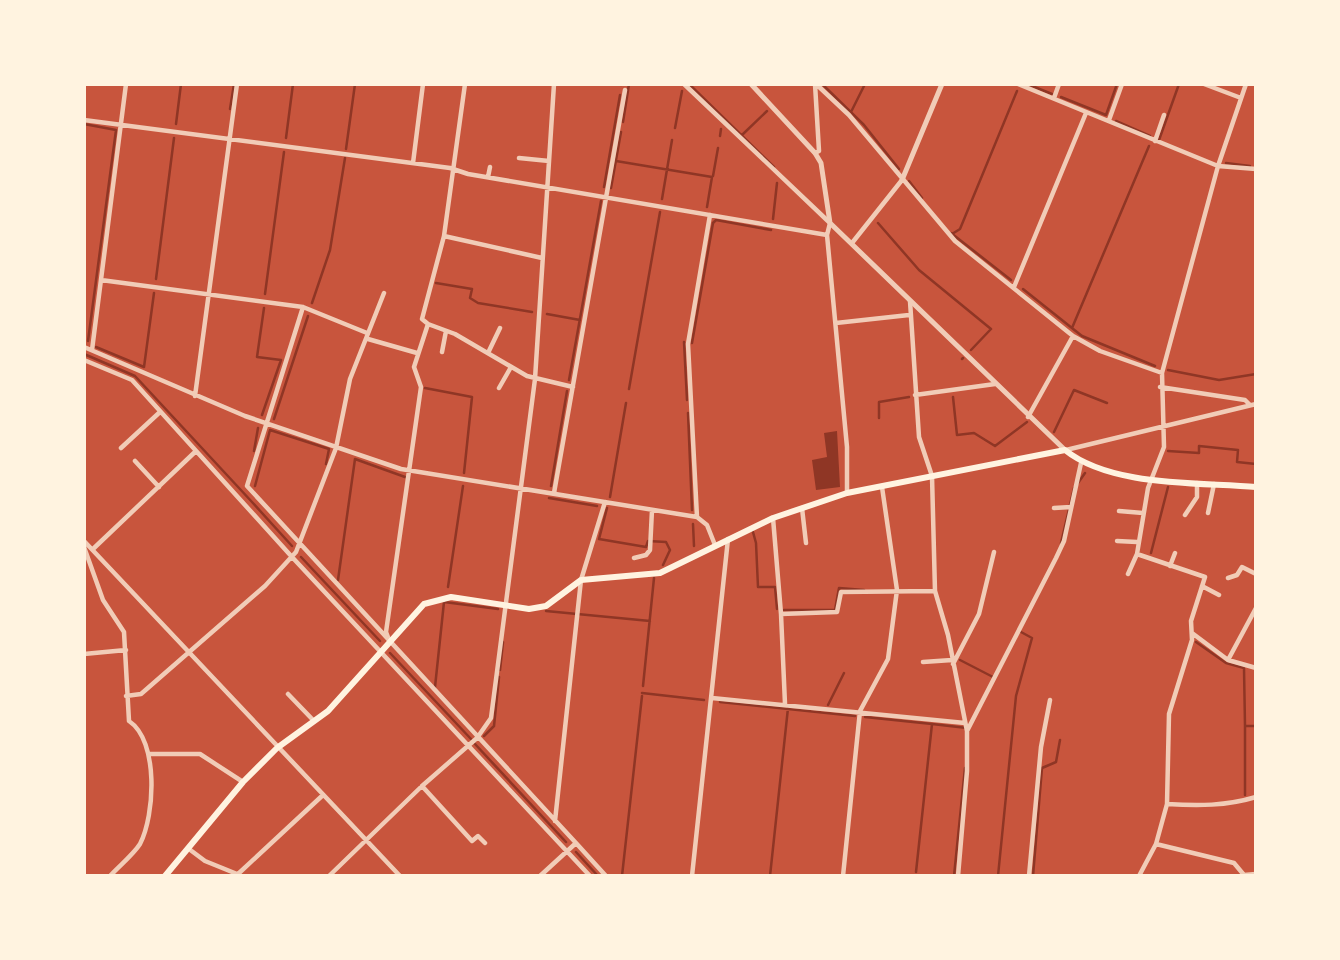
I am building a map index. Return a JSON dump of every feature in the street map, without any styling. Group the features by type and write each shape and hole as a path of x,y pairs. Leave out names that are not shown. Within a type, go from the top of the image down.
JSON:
{"main road":[{"path":"165,876 243,782 276,748 315,722 424,604 435,599 451,597 529,608 545,606 581,580 660,573 773,518 848,493 1065,450 1081,463 1115,474 1256,487"}],"street":[{"path":"92,350 126,84"},
{"path":"195,396 237,84"},
{"path":"413,163 423,84"},
{"path":"465,84 456,169 444,236 422,319 535,379 574,387"},
{"path":"329,876 422,786 477,738 491,718 535,379 554,84"},
{"path":"684,84 1065,450 1163,427 1215,411 1253,404"},
{"path":"751,84 815,153 821,163 830,223 827,235 847,447 848,493"},
{"path":"815,84 819,151 815,153"},
{"path":"815,84 849,115 955,241 1073,336 1100,351 1162,373"},
{"path":"852,243 902,180 942,84"},
{"path":"1018,84 1218,166 1256,169"},
{"path":"1054,98 1059,84"},
{"path":"1109,120 1122,84"},
{"path":"1204,84 1241,97"},
{"path":"1128,574 1137,554 1143,513 1164,447 1160,387 1162,373 1218,166 1246,84"},
{"path":"554,493 625,89"},
{"path":"1014,287 1086,113"},
{"path":"1155,141 1164,115"},
{"path":"84,120 456,169 488,177 607,195 827,235"},
{"path":"519,158 549,160"},
{"path":"488,177 490,167"},
{"path":"697,517 688,344 710,215"},
{"path":"444,236 543,258"},
{"path":"101,280 303,307 368,336 417,353"},
{"path":"126,696 141,694 265,586 292,557 299,545 335,448 350,379 384,293"},
{"path":"910,301 919,437 932,475 935,591 967,731 967,771 958,876"},
{"path":"303,307 264,424 247,486 606,876"},
{"path":"836,323 909,315"},
{"path":"390,641 386,632 421,387 414,367 428,324"},
{"path":"488,354 500,328"},
{"path":"442,352 446,331"},
{"path":"1028,416 1073,336"},
{"path":"84,347 264,424 410,471 697,517 706,525 715,545"},
{"path":"84,360 132,380 292,557 590,876"},
{"path":"499,388 511,367"},
{"path":"915,395 995,384"},
{"path":"1160,387 1245,400 1253,404"},
{"path":"121,449 160,412"},
{"path":"93,549 196,451"},
{"path":"135,461 159,487"},
{"path":"967,731 1056,558 1081,463"},
{"path":"1185,515 1197,496 1197,482"},
{"path":"1208,513 1214,484"},
{"path":"843,876 860,711 888,659 897,590 882,487"},
{"path":"555,821 581,580 605,502"},
{"path":"1054,508 1071,507"},
{"path":"802,508 806,543"},
{"path":"634,558 646,555 650,550 652,510"},
{"path":"1119,510 1143,513"},
{"path":"773,518 785,704"},
{"path":"692,876 729,538"},
{"path":"84,541 276,748 400,876"},
{"path":"1116,541 1137,542"},
{"path":"84,547 103,600 124,632 129,721 138,727 149,754 152,794 139,844 110,876"},
{"path":"953,663 979,614 994,552"},
{"path":"1170,566 1175,553"},
{"path":"1137,554 1205,577 1191,621 1192,640 1169,714 1167,804 1156,844 1139,876"},
{"path":"1228,578 1237,575 1242,567 1256,574"},
{"path":"1202,586 1219,595"},
{"path":"781,614 838,612 841,592 935,591"},
{"path":"1228,660 1256,608"},
{"path":"1192,633 1228,660 1256,668"},
{"path":"84,654 126,650"},
{"path":"923,662 953,663"},
{"path":"288,694 315,722"},
{"path":"712,698 965,723"},
{"path":"1029,876 1041,747 1050,700"},
{"path":"149,754 200,754 243,782"},
{"path":"422,786 472,841 478,836 485,843"},
{"path":"189,849 205,861 240,875 323,796"},
{"path":"1167,804 1233,804 1256,797"},
{"path":"540,876 576,843"},
{"path":"1156,844 1234,863 1245,875 1256,874"}],"shaded area":[{"path":"837,431 840,487 816,490 812,460 827,457 824,433"}],"waterway":[{"path":"176,124 181,84"},
{"path":"230,109 234,84"},
{"path":"286,138 293,84"},
{"path":"346,149 355,84"},
{"path":"623,122 629,84"},
{"path":"689,84 774,167"},
{"path":"822,84 864,125 899,169"},
{"path":"851,112 865,84"},
{"path":"1027,84 1052,94"},
{"path":"1061,97 1106,115 1117,84"},
{"path":"1159,140 1179,84"},
{"path":"675,128 682,91"},
{"path":"952,234 960,229 1017,91"},
{"path":"604,187 620,95"},
{"path":"742,135 767,111"},
{"path":"1116,121 1150,136"},
{"path":"84,124 116,130 88,341"},
{"path":"720,136 721,129"},
{"path":"611,188 621,132"},
{"path":"156,279 174,138"},
{"path":"662,199 672,140"},
{"path":"1072,328 1149,146"},
{"path":"713,176 718,148"},
{"path":"265,294 284,152"},
{"path":"312,303 330,250 345,158"},
{"path":"616,161 712,177 707,207"},
{"path":"1226,163 1250,166"},
{"path":"909,181 922,198"},
{"path":"773,219 777,183"},
{"path":"569,380 601,201"},
{"path":"629,389 660,212"},
{"path":"692,343 713,223 716,220 771,230"},
{"path":"878,223 919,270 991,329 971,350"},
{"path":"951,233 1011,280"},
{"path":"436,283 472,289 470,298 478,303 532,312"},
{"path":"1023,289 1082,336 1155,366"},
{"path":"96,347 144,367 154,293"},
{"path":"262,415 281,360 257,357 264,308"},
{"path":"547,314 580,320"},
{"path":"274,419 308,316"},
{"path":"684,342 687,400"},
{"path":"84,354 135,376 252,502"},
{"path":"1168,370 1219,380 1256,374"},
{"path":"425,388 472,397 464,473"},
{"path":"1054,432 1074,390 1107,403"},
{"path":"551,486 567,391"},
{"path":"879,418 879,402 909,397"},
{"path":"953,397 957,435 974,433 995,446 1027,422"},
{"path":"610,497 626,403"},
{"path":"688,413 692,510"},
{"path":"254,451 258,428"},
{"path":"255,486 270,430 329,449 326,464"},
{"path":"1168,451 1199,453 1199,446 1238,450 1237,462 1256,464"},
{"path":"338,580 355,459 405,477"},
{"path":"1078,483 1085,473"},
{"path":"448,587 463,486"},
{"path":"1151,553 1168,487"},
{"path":"1061,543 1074,488"},
{"path":"549,498 597,506"},
{"path":"252,502 292,546"},
{"path":"607,508 599,539 646,547 648,541 666,542 670,550 663,565"},
{"path":"693,524 694,546"},
{"path":"753,532 758,587 775,587 777,609"},
{"path":"301,557 380,641"},
{"path":"643,686 654,578"},
{"path":"784,610 835,610 839,588 864,590"},
{"path":"435,687 444,602 498,609"},
{"path":"546,611 650,621"},
{"path":"998,876 1016,696 1032,638 1021,632"},
{"path":"500,670 503,642"},
{"path":"1196,642 1226,663 1244,668 1245,726"},
{"path":"390,653 471,739"},
{"path":"960,660 993,677"},
{"path":"828,705 844,673"},
{"path":"484,736 494,726 499,677"},
{"path":"642,693 704,700"},
{"path":"622,876 642,696"},
{"path":"720,702 855,716"},
{"path":"770,876 788,708"},
{"path":"865,717 932,724 916,872"},
{"path":"932,724 967,728"},
{"path":"1245,795 1245,726 1256,726"},
{"path":"1033,876 1042,768 1056,762 1060,740"},
{"path":"475,744 566,842"},
{"path":"954,876 965,768"},
{"path":"576,852 598,876"}]}
